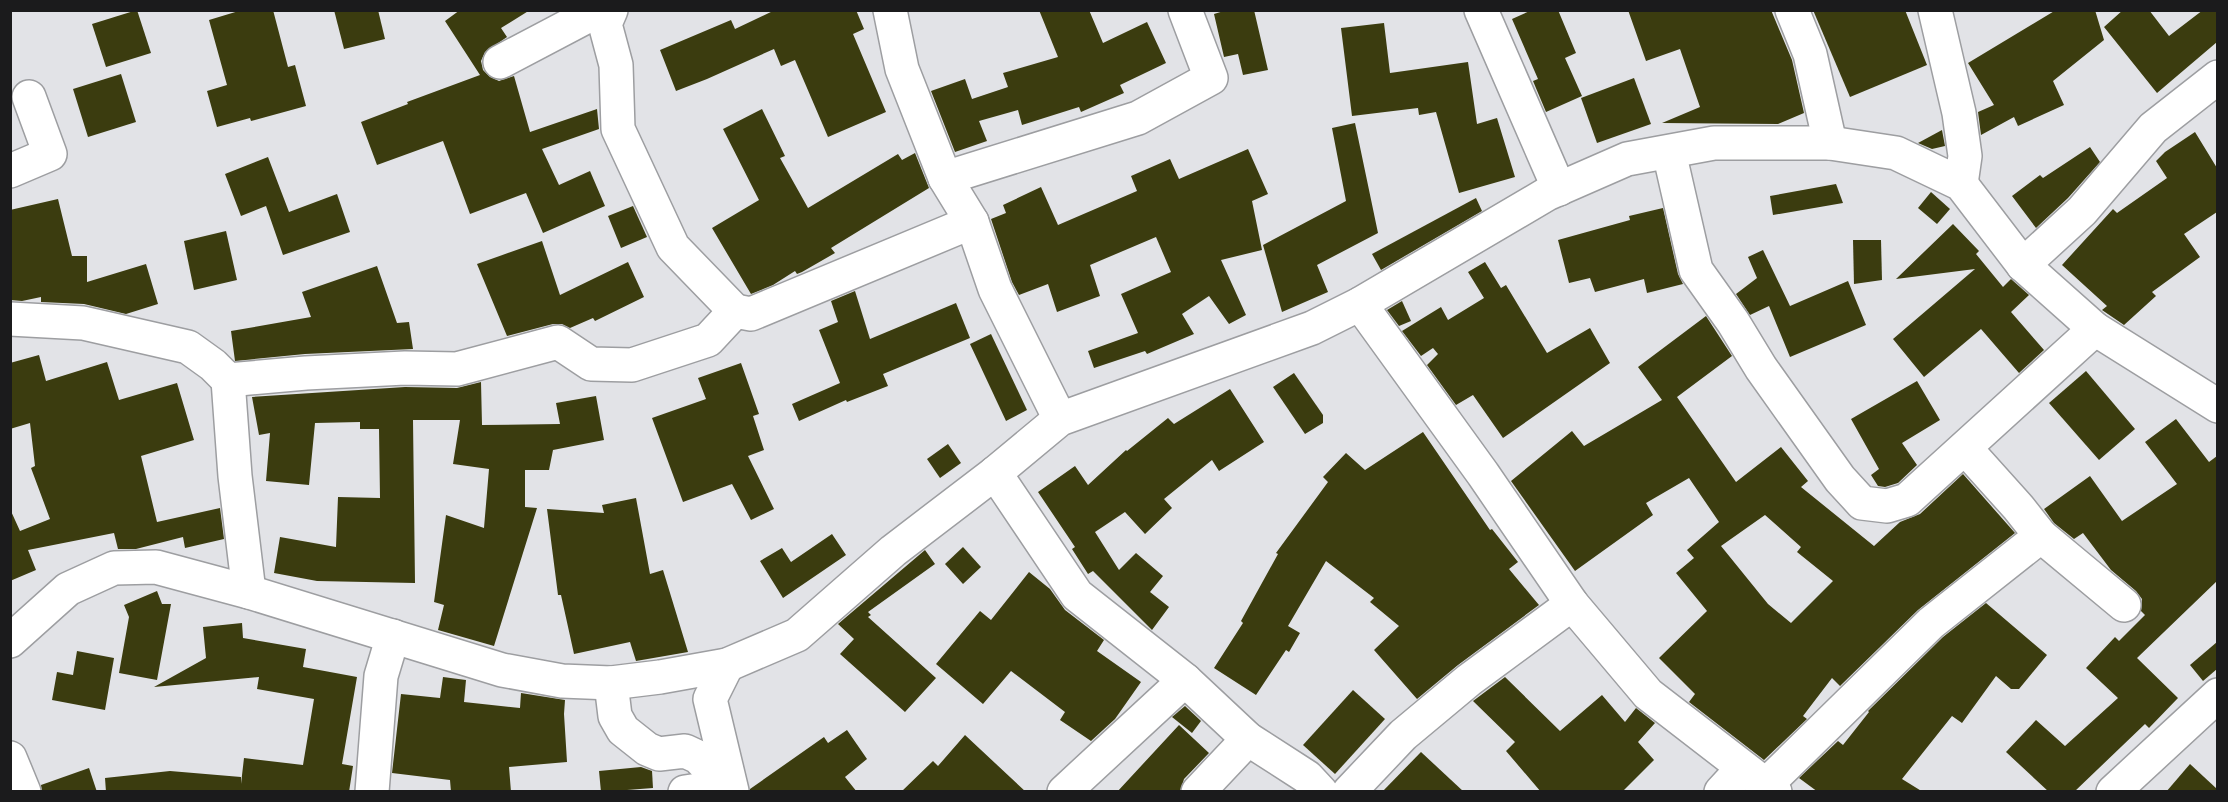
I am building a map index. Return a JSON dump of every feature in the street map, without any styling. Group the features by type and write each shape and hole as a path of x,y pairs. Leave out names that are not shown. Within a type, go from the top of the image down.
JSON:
{"street":[{"path":"500,62 599,10"},
{"path":"610,10 605,24 616,65 618,129 673,247 735,311 751,314 759,311 972,222"},
{"path":"890,10 902,69 945,178 972,222 995,288 1060,419"},
{"path":"945,178 1138,118 1211,78 1185,10"},
{"path":"1481,10 1559,189"},
{"path":"1792,10 1810,54 1830,143"},
{"path":"1935,10 1959,113 1965,156 1961,184"},
{"path":"2023,266 2082,211 2153,128 2217,77"},
{"path":"10,171 50,154 29,97"},
{"path":"10,641 68,589 114,568 156,567 249,592 502,670 562,681 611,683 727,665 797,635 893,551 995,473 1060,419 1312,328 1359,304 1464,241 1559,189 1627,159 1714,143 1830,143 1896,153 1961,184 2023,266 2095,329 2217,406"},
{"path":"1669,152 1696,270 1733,322 1761,368 1840,479 1862,503 1887,506 1907,500 2095,329"},
{"path":"1359,304 1484,474 1572,604 1648,694 1761,782"},
{"path":"228,380 405,368 458,369 558,342 591,364 632,365 708,340 735,311"},
{"path":"10,319 83,323 188,347 213,365 228,380 249,592"},
{"path":"1965,448 2041,536 2124,605"},
{"path":"995,473 1077,595 1185,680 1248,739 1307,777 1321,792"},
{"path":"1721,792 1761,782 1931,623 2041,536"},
{"path":"1349,792 1403,735 1469,680 1572,604"},
{"path":"372,792 381,675 393,636"},
{"path":"727,665 710,699 730,790"},
{"path":"1064,792 1185,680"},
{"path":"611,683 615,716 623,730 647,749 659,754 685,751 698,757 730,790"},
{"path":"2113,792 2217,695"},
{"path":"1198,792 1248,739"},
{"path":"10,758 24,792"},
{"path":"685,792 730,790"}],"building":[{"path":"137,10 151,53 106,67 92,24"},
{"path":"242,10 273,10 288,67 295,65 306,106 251,121 250,118 217,127 207,91 227,85 209,20"},
{"path":"334,10 378,10 385,39 344,49"},
{"path":"460,10 530,10 501,28 507,37 485,52 481,61 483,70 490,77 499,81 514,76 530,132 597,109 599,129 542,149 559,185 590,171 605,206 543,233 526,193 470,214 443,141 377,165 361,122 480,75 445,21"},
{"path":"775,10 856,10 864,29 853,34 886,112 828,137 795,60 781,66 774,49 676,91 660,50 731,20 735,29"},
{"path":"1039,10 1089,10 1103,43 1147,22 1166,63 1120,85 1124,93 1081,112 1079,107 1022,125 1018,110 979,121 987,141 955,152 931,91 965,79 972,99 1008,87 1003,73 1058,57"},
{"path":"1227,10 1254,10 1268,70 1243,75 1238,54 1224,57 1214,14"},
{"path":"1532,10 1558,10 1576,53 1565,58 1582,96 1546,112 1533,81 1538,79 1512,19"},
{"path":"1628,10 1771,10 1792,60 1804,113 1778,124 1662,123 1700,107 1680,49 1646,61"},
{"path":"1813,10 1905,10 1927,65 1850,97"},
{"path":"2056,10 2095,10 2104,40 2053,81 2064,105 2018,126 2014,117 1981,135 1978,112 1994,105 1968,63"},
{"path":"2123,10 2149,10 2169,36 2203,10 2217,10 2217,42 2157,93 2104,27"},
{"path":"1384,23 1390,73 1468,62 1477,124 1497,118 1515,177 1459,193 1436,112 1419,115 1418,108 1352,116 1341,28"},
{"path":"121,74 136,122 88,137 73,89"},
{"path":"1634,78 1651,124 1597,143 1581,98"},
{"path":"762,109 785,156 780,158 808,208 898,154 902,160 915,153 929,188 831,248 835,253 802,272 797,274 795,271 773,285 751,294 712,228 759,200 723,129"},
{"path":"1355,123 1378,233 1317,265 1328,292 1282,312 1263,245 1346,201 1332,128"},
{"path":"1942,130 1945,146 1932,149 1918,143"},
{"path":"2195,132 2217,168 2217,212 2184,234 2200,257 2152,292 2156,296 2124,325 2102,310 2107,306 2062,265 2113,209 2117,213 2167,178 2156,161 2165,152"},
{"path":"2090,147 2100,162 2068,198 2036,228 2012,196 2040,175 2043,178"},
{"path":"1248,149 1268,194 1252,201 1262,250 1221,260 1246,315 1229,324 1209,296 1182,314 1194,334 1147,354 1145,351 1094,368 1088,351 1138,333 1121,294 1171,272 1156,237 1090,265 1100,296 1057,312 1048,284 1019,295 1012,282 991,219 1006,213 1003,205 1041,187 1058,225 1137,191 1131,176 1170,159 1179,179"},
{"path":"268,157 289,212 337,194 350,232 283,255 266,206 241,216 225,174"},
{"path":"1836,184 1843,203 1773,215 1770,196"},
{"path":"1931,192 1950,209 1937,224 1918,208"},
{"path":"1476,198 1482,211 1381,270 1372,254"},
{"path":"58,199 72,256 87,256 87,282 146,264 158,304 126,314 84,304 41,302 41,297 22,301 10,300 10,210"},
{"path":"633,206 647,237 621,248 608,216"},
{"path":"1663,208 1678,274 1683,284 1647,293 1644,279 1595,292 1590,278 1569,283 1558,240 1630,220 1629,216"},
{"path":"1953,224 1979,251 1976,254 2003,287 2011,279 2029,295 2011,312 2044,350 2019,373 1981,329 1924,377 1893,339 1975,269 1896,279"},
{"path":"226,231 237,280 194,290 184,241"},
{"path":"1853,240 1881,240 1882,280 1854,284"},
{"path":"542,241 560,295 628,262 644,297 595,321 593,318 570,328 562,324 553,324 507,336 477,264"},
{"path":"1763,250 1790,306 1848,281 1866,325 1790,357 1769,306 1750,315 1736,294 1757,278 1748,257"},
{"path":"1485,262 1501,288 1506,285 1547,353 1590,328 1610,363 1503,438 1473,395 1456,405 1427,365 1438,354 1433,348 1421,356 1402,331 1441,307 1448,320 1484,298 1468,272"},
{"path":"377,266 397,323 409,322 413,349 305,354 235,361 231,331 311,317 302,292"},
{"path":"855,291 870,339 956,303 970,338 883,374 888,386 847,402 846,400 799,421 792,404 840,383 819,330 838,322 831,301"},
{"path":"1402,301 1411,321 1399,326 1387,310"},
{"path":"1706,316 1732,356 1677,397 1736,482 1781,447 1808,481 1801,487 1874,546 1900,522 1920,514 1963,474 2015,533 1918,610 1840,686 1832,678 1803,716 1807,719 1764,760 1689,702 1695,694 1659,658 1707,611 1676,573 1694,558 1687,550 1719,522 1689,478 1646,503 1653,515 1575,571 1511,481 1572,431 1584,446 1662,400 1638,367","holes":["1765,515 1801,547 1797,552 1833,581 1791,623 1768,604 1721,546"]},
{"path":"991,334 1027,410 1006,421 970,344"},
{"path":"39,355 46,381 107,362 119,400 177,383 194,440 141,456 157,522 220,508 224,539 185,548 183,537 136,549 118,549 114,533 28,550 36,570 10,581 10,509 20,531 50,519 31,468 35,466 30,423 10,429 10,363"},
{"path":"741,363 759,414 753,416 764,450 748,456 774,509 751,520 732,484 683,502 652,418 706,399 698,378"},
{"path":"2086,371 2135,429 2099,460 2049,403"},
{"path":"1294,373 1323,415 1323,423 1305,434 1273,387"},
{"path":"1917,381 1940,420 1902,443 1917,465 1898,483 1885,487 1878,486 1871,475 1879,469 1851,419"},
{"path":"481,382 482,425 560,424 556,403 596,396 604,440 553,450 549,470 525,470 525,507 537,508 494,646 438,630 444,605 434,602 446,515 484,528 489,469 453,464 460,420 413,420 415,583 317,581 274,573 280,537 336,547 338,497 380,498 379,429 360,429 360,422 315,423 309,485 266,481 270,433 259,435 252,397 405,387 457,388"},
{"path":"1230,389 1264,442 1219,471 1212,460 1164,499 1172,508 1145,534 1125,512 1095,532 1119,570 1136,553 1163,576 1150,592 1169,607 1152,630 1093,571 1088,574 1072,549 1075,547 1038,492 1075,466 1088,485 1126,450 1168,418 1174,424"},
{"path":"2176,419 2209,462 2217,456 2217,581 2137,658 2178,698 2149,728 2145,724 2074,792 2049,792 2006,752 2036,720 2065,746 2118,698 2086,668 2115,637 2119,641 2145,615 2141,611 2142,599 2136,591 2111,570 2083,533 2074,539 2054,523 2044,509 2090,476 2122,521 2177,484 2145,442"},
{"path":"1423,432 1490,530 1492,529 1518,562 1509,569 1539,605 1458,665 1417,699 1374,650 1399,626 1370,602 1374,598 1326,561 1288,626 1300,633 1289,652 1286,650 1256,695 1214,668 1243,623 1241,621 1278,554 1276,553 1328,482 1323,477 1346,453 1365,470"},
{"path":"948,444 961,463 940,478 927,459"},
{"path":"636,498 650,574 663,570 688,652 636,661 630,642 574,654 561,595 558,595 547,509 604,513 602,505"},
{"path":"832,534 846,555 783,598 760,561 782,548 791,562"},
{"path":"963,547 981,567 963,584 945,564"},
{"path":"925,550 935,564 868,612 871,615 868,617 936,678 905,712 840,654 854,639 838,624"},
{"path":"1029,572 1050,589 1065,610 1104,640 1097,651 1141,682 1115,719 1091,741 1060,720 1065,712 1011,671 983,704 936,664 980,611 991,620"},
{"path":"157,591 162,604 171,604 157,680 119,673 129,617 124,605"},
{"path":"1986,603 2047,655 2019,689 2011,689 1996,676 1962,723 1952,716 1902,779 1923,792 1818,792 1799,778 1838,741 1843,745 1868,711 1943,637"},
{"path":"242,623 243,638 306,649 303,667 357,677 342,764 353,766 349,792 106,792 105,778 170,771 241,777 241,784 244,758 303,765 314,699 257,689 259,677 154,687 206,658 203,627"},
{"path":"2217,642 2217,669 2203,681 2190,665"},
{"path":"77,651 114,658 105,710 52,700 57,672 73,675"},
{"path":"443,677 466,680 464,702 520,708 521,693 565,700 567,762 509,767 511,792 451,792 450,780 392,773 401,694 440,698"},
{"path":"1505,677 1560,731 1602,695 1625,722 1636,708 1655,723 1638,742 1654,760 1622,792 1541,792 1506,751 1515,742 1473,701"},
{"path":"1353,690 1385,719 1335,774 1303,745"},
{"path":"1185,706 1201,721 1192,733 1172,717"},
{"path":"1179,725 1209,753 1184,779 1180,792 1117,792"},
{"path":"847,730 867,759 845,777 857,792 750,792 750,789 824,737 828,743"},
{"path":"965,735 1026,792 901,792 933,761 938,766"},
{"path":"1421,752 1464,792 1382,792"},
{"path":"2190,764 2217,789 2217,792 2166,792"},
{"path":"641,767 652,771 653,788 601,792 599,771"},
{"path":"89,768 97,792 42,792 41,785"}]}
